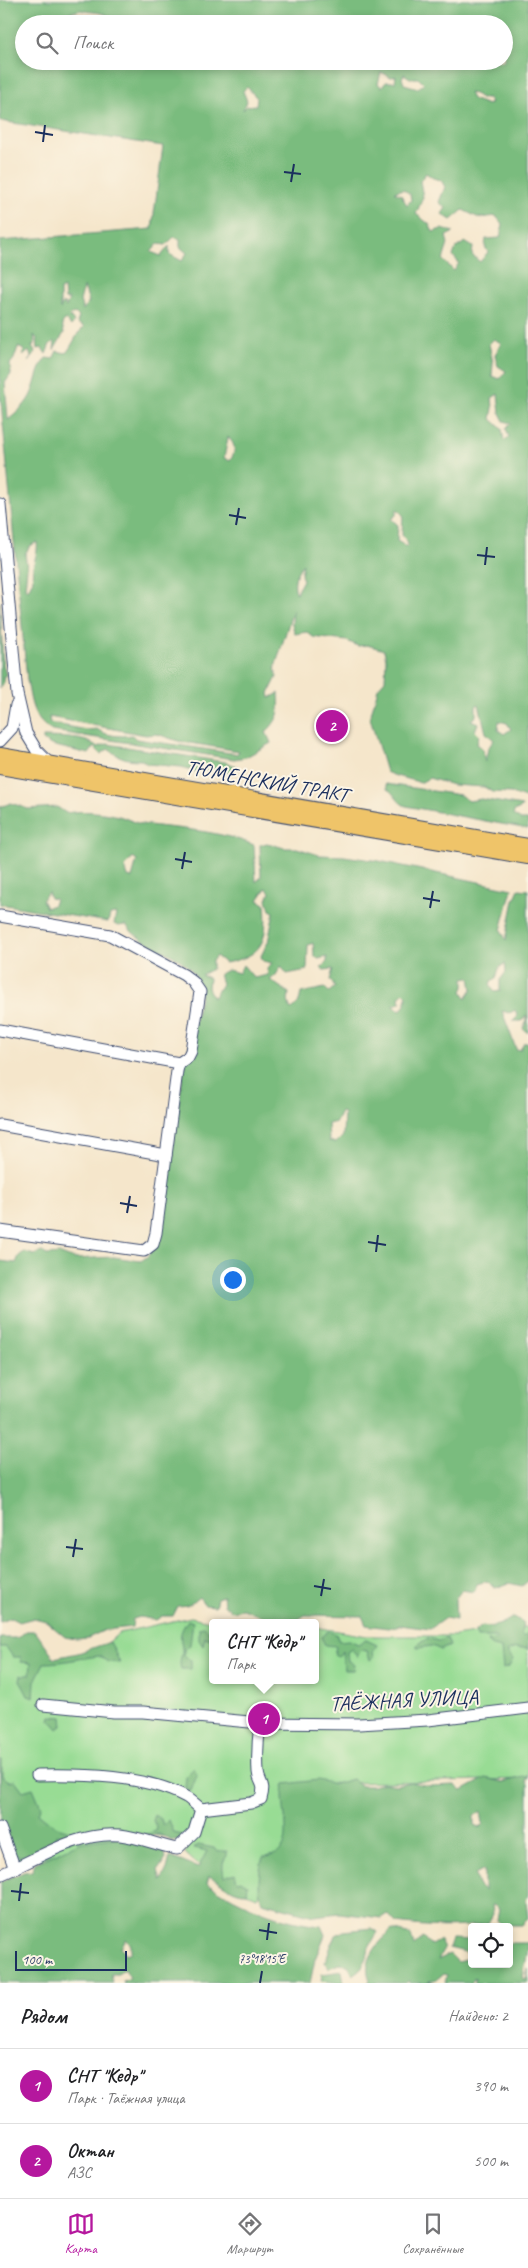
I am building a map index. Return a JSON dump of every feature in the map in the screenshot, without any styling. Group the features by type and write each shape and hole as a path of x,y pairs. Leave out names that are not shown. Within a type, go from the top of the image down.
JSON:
{"main road":[{"name":"ТЮМЕНСКИЙ ТРАКТ","path":"0,755 528,846"},
{"name":"ТЮМЕНСКИЙ ТРАКТ","path":"0,767 528,857"}],"street":[{"path":"0,504 17,694 26,734 37,751 49,763"},
{"path":"0,741 8,735 14,723 17,694"},
{"path":"0,916 110,935 193,982 200,992 188,1057 179,1063 0,1030"},
{"path":"0,1231 144,1251 149,1248 153,1244 156,1233 179,1063"},
{"path":"0,1126 166,1155"},
{"name":"ТАЁЖНАЯ УЛИЦА","path":"43,1705 260,1723 376,1723 528,1708"},
{"path":"201,1810 252,1803 261,1799 264,1783 258,1774 260,1723"},
{"path":"37,1775 85,1776 149,1784 188,1798 201,1810"},
{"path":"0,1828 9,1853 8,1872 84,1838 109,1834 134,1837 177,1849 194,1832 201,1810"}],"green space":[{"path":"0,0 528,0 528,799 511,793 493,792 484,787 453,785 429,778 420,783 386,772 370,718 378,688 385,680 386,659 384,650 367,645 358,646 347,641 313,637 307,632 295,634 292,624 293,610 275,667 277,677 269,693 270,698 279,693 277,719 266,732 271,743 246,757 234,759 52,731 36,715 27,680 0,391 0,241 152,229 163,146 0,121","holes":["381,72 391,77 396,76 395,82 386,82 382,87 378,84","404,74 410,78 418,78 424,84 418,88 404,84 402,78","247,87 257,98 256,105 247,106 243,110 247,101 243,91","469,93 481,98 488,98 491,102 488,105 472,99","426,173 433,178 441,180 445,187 439,202 446,208 442,214 451,220 463,210 479,218 496,216 503,225 500,238 486,239 485,247 488,252 480,262 472,255 473,247 465,242 456,248 453,256 459,263 454,271 443,260 448,244 446,236 454,232 441,229 433,232 429,224 416,214 423,197 420,181","403,189 410,194 411,200 407,205 401,195 394,192","174,237 180,239 180,247 187,253 182,261 169,254 169,246 161,256 151,252 158,244 166,245","84,286 89,302 83,310 80,301","64,288 65,299 69,299 66,307 63,303 60,309 60,290","75,313 79,317 77,323 84,327 71,347 66,353 57,351 53,359 46,358 28,400 8,420 5,383 11,374 10,364 18,347 24,350 23,356 29,351 31,357 29,362 35,352 32,347 35,342 34,335 37,339 38,349 42,348 46,354 50,344 55,341 54,350 64,333 62,324 65,319 71,326 74,322 69,316","494,339 501,343 495,355 498,366 506,371 500,379 492,376 493,363 489,344","498,394 500,413 504,421 511,423 506,429 509,437 504,441 502,429 491,419 492,398","228,437 234,445 230,461 224,458","397,509 403,515 402,535 408,543 407,547 397,541 398,525 391,519 396,515","37,542 32,575 33,580 28,590 25,588 27,568 25,554 30,546","303,564 301,575 303,580 296,593 295,578","479,704 486,733 494,740 488,748 485,762 482,748 477,744 479,735 475,731 478,723 471,720 476,716 476,706","49,717 146,735 157,734 178,741 239,751 237,754 136,739 132,735 113,735 97,729 87,730 50,723","499,721 507,723 511,729 504,734 498,730"]},
{"path":"0,602 3,664 6,675 3,677 4,682 0,689"},
{"path":"43,737 79,739 98,747 107,744 225,762 236,766 235,772 220,774 205,770 197,772 182,767 147,764 142,760 128,759 120,756 108,749 101,754 94,747 89,754 51,745 43,740"},
{"path":"386,784 460,795 469,801 481,799 522,806 519,810 515,810 513,815 521,820 528,820 528,829 406,806 400,803 387,789"},
{"path":"11,803 28,809 57,807 66,813 106,813 141,824 198,831 240,840 254,845 256,882 261,877 260,845 267,843 284,848 297,848 319,855 379,861 512,889 501,930 506,940 514,900 519,889 528,890 528,1033 523,1029 527,1021 526,1015 522,1021 513,1021 518,1016 515,1010 510,1013 502,1011 516,1049 520,1050 524,1043 528,1043 528,1581 522,1586 509,1583 496,1588 487,1581 477,1584 474,1592 462,1590 455,1599 456,1620 445,1618 430,1629 400,1625 388,1628 366,1625 362,1616 305,1615 299,1619 268,1619 243,1609 232,1611 224,1605 223,1596 217,1598 215,1606 205,1605 199,1597 189,1605 178,1606 173,1616 162,1616 156,1620 140,1617 133,1619 132,1627 105,1630 88,1638 76,1639 65,1637 46,1621 34,1618 19,1622 11,1618 0,1622 0,1261 16,1263 19,1256 24,1252 34,1255 42,1252 47,1255 61,1254 74,1259 114,1257 141,1261 148,1256 155,1246 169,1172 183,1073 201,993 197,979 190,969 180,960 145,942 126,925 118,926 114,924 116,914 110,915 108,922 0,904 0,807","holes":["133,857 137,860 132,878 128,877 125,867","266,888 270,892 267,900 270,910 274,912 268,942 261,956 263,961 272,963 267,969 268,975 254,978 243,965 239,973 228,970 219,974 222,984 213,998 208,988 209,978 201,975 212,969 212,961 216,956 225,963 238,960 256,951 261,944 266,927 266,917 265,904 258,900","48,892 50,898 55,899 53,905 46,908 42,900","313,943 314,955 318,959 327,957 327,962 321,968 324,970 333,969 330,980 335,987 329,992 325,988 301,993 299,1002 291,1010 288,1001 289,993 270,980 276,975 281,966 287,974 307,970 308,945","505,963 506,972 500,980 500,991 495,992 490,984 492,980 496,979 499,968","470,977 472,989 466,998 462,991 464,978","404,992 407,996 405,1005 400,1011 393,1006 401,1002 399,997","341,1112 344,1113 343,1136 336,1143 329,1141 328,1124 336,1122"]},
{"path":"191,1617 209,1621 209,1684 319,1684 319,1628 367,1636 455,1636 507,1628 528,1627 528,1779 303,1784 289,1867 267,1876 257,1897 219,1879 193,1861 185,1853 193,1840 134,1833 12,1866 0,1835 0,1644 54,1660 95,1654 119,1633"},
{"path":"513,1617 523,1622 521,1633 523,1637 528,1633 528,1650 527,1648 515,1648 507,1652 513,1659 509,1667 503,1669 501,1649 492,1647 488,1641 497,1640 495,1637 477,1637 475,1631 482,1626 498,1625"},
{"path":"188,1620 193,1622 190,1645 184,1649 184,1655 191,1661 191,1669 181,1669 181,1634"},
{"path":"204,1627 209,1631 209,1638 205,1637 203,1646 199,1640 199,1628"},
{"path":"26,1631 35,1631 54,1658 78,1653 110,1642 120,1663 108,1662 99,1656 44,1663 35,1681 34,1698 28,1696 20,1680 21,1675 30,1675 31,1663 21,1662 21,1657 13,1657 6,1647 0,1647 0,1638 18,1638"},
{"path":"328,1631 336,1634 339,1641 349,1640 358,1644 366,1640 377,1645 373,1651 374,1657 370,1660 367,1651 361,1650 357,1657 352,1649 347,1652 348,1661 354,1664 353,1670 344,1670 342,1651 338,1657 334,1655 336,1646 325,1645 321,1637"},
{"path":"428,1638 438,1641 447,1638 450,1646 441,1650 432,1646 417,1648 417,1645"},
{"path":"51,1716 62,1717 63,1725 58,1729 50,1720"},
{"path":"0,1760 2,1760 2,1776 9,1781 15,1780 23,1791 33,1788 41,1807 38,1813 54,1826 70,1831 78,1837 71,1841 56,1834 55,1841 58,1845 31,1857 13,1855 0,1824"},
{"path":"194,1768 197,1775 191,1791 185,1788 186,1776"},
{"path":"528,1776 526,1781 528,1784 528,1894 526,1901 528,1919 522,1925 499,1923 497,1920 499,1909 492,1904 493,1914 488,1923 468,1923 468,1926 442,1927 396,1923 388,1914 382,1918 339,1913 314,1916 262,1902 259,1892 259,1880 263,1857 275,1854 282,1848 286,1839 283,1793 285,1784 318,1780 335,1784 352,1779 361,1786 373,1786 383,1783 396,1785 410,1782 429,1786 455,1785 462,1791 486,1778 503,1782","holes":["481,1811 483,1824 479,1828 474,1826 474,1816","484,1870 484,1891 478,1885 475,1875"]},
{"path":"155,1815 161,1819 163,1825 169,1820 174,1833 184,1836 180,1841 172,1841 159,1834 152,1836 147,1834 156,1831 157,1827 153,1821"},
{"path":"120,1837 164,1849 166,1858 158,1870 161,1881 170,1857 198,1868 207,1851 194,1848 198,1845 214,1848 217,1852 227,1851 227,1856 223,1863 224,1877 235,1873 237,1881 241,1880 248,1885 247,1893 232,1890 209,1876 207,1883 261,1911 291,1921 321,1926 325,1935 315,1959 310,1983 124,1983 123,1981 130,1978 125,1969 118,1974 111,1974 113,1983 0,1983 0,1882 24,1872 32,1871 35,1863 81,1842","holes":["126,1939 131,1945 131,1952 126,1954 121,1947"]},
{"path":"372,1928 378,1932 369,1947 367,1958 360,1970 353,1975 348,1965 339,1964 329,1968 325,1962 335,1935 344,1931"},
{"path":"392,1930 411,1935 414,1946 423,1938 431,1945 440,1940 444,1948 438,1960 450,1954 458,1962 468,1959 468,1968 513,1968 513,1943 528,1943 523,1979 526,1980 528,1969 528,1983 475,1983 475,1977 471,1983 445,1983 447,1975 443,1974 437,1979 429,1981 435,1983 409,1983 409,1980 406,1983 368,1983 370,1980 368,1966 370,1959 382,1940"},
{"path":"452,1939 468,1940 468,1955 465,1952 449,1948"},
{"path":"342,1971 344,1983 321,1981 322,1974"}],"place":[{"name":"Октан","path":"332,726"},
{"name":"СНТ \"Кедр\"","path":"264,1719"}]}
